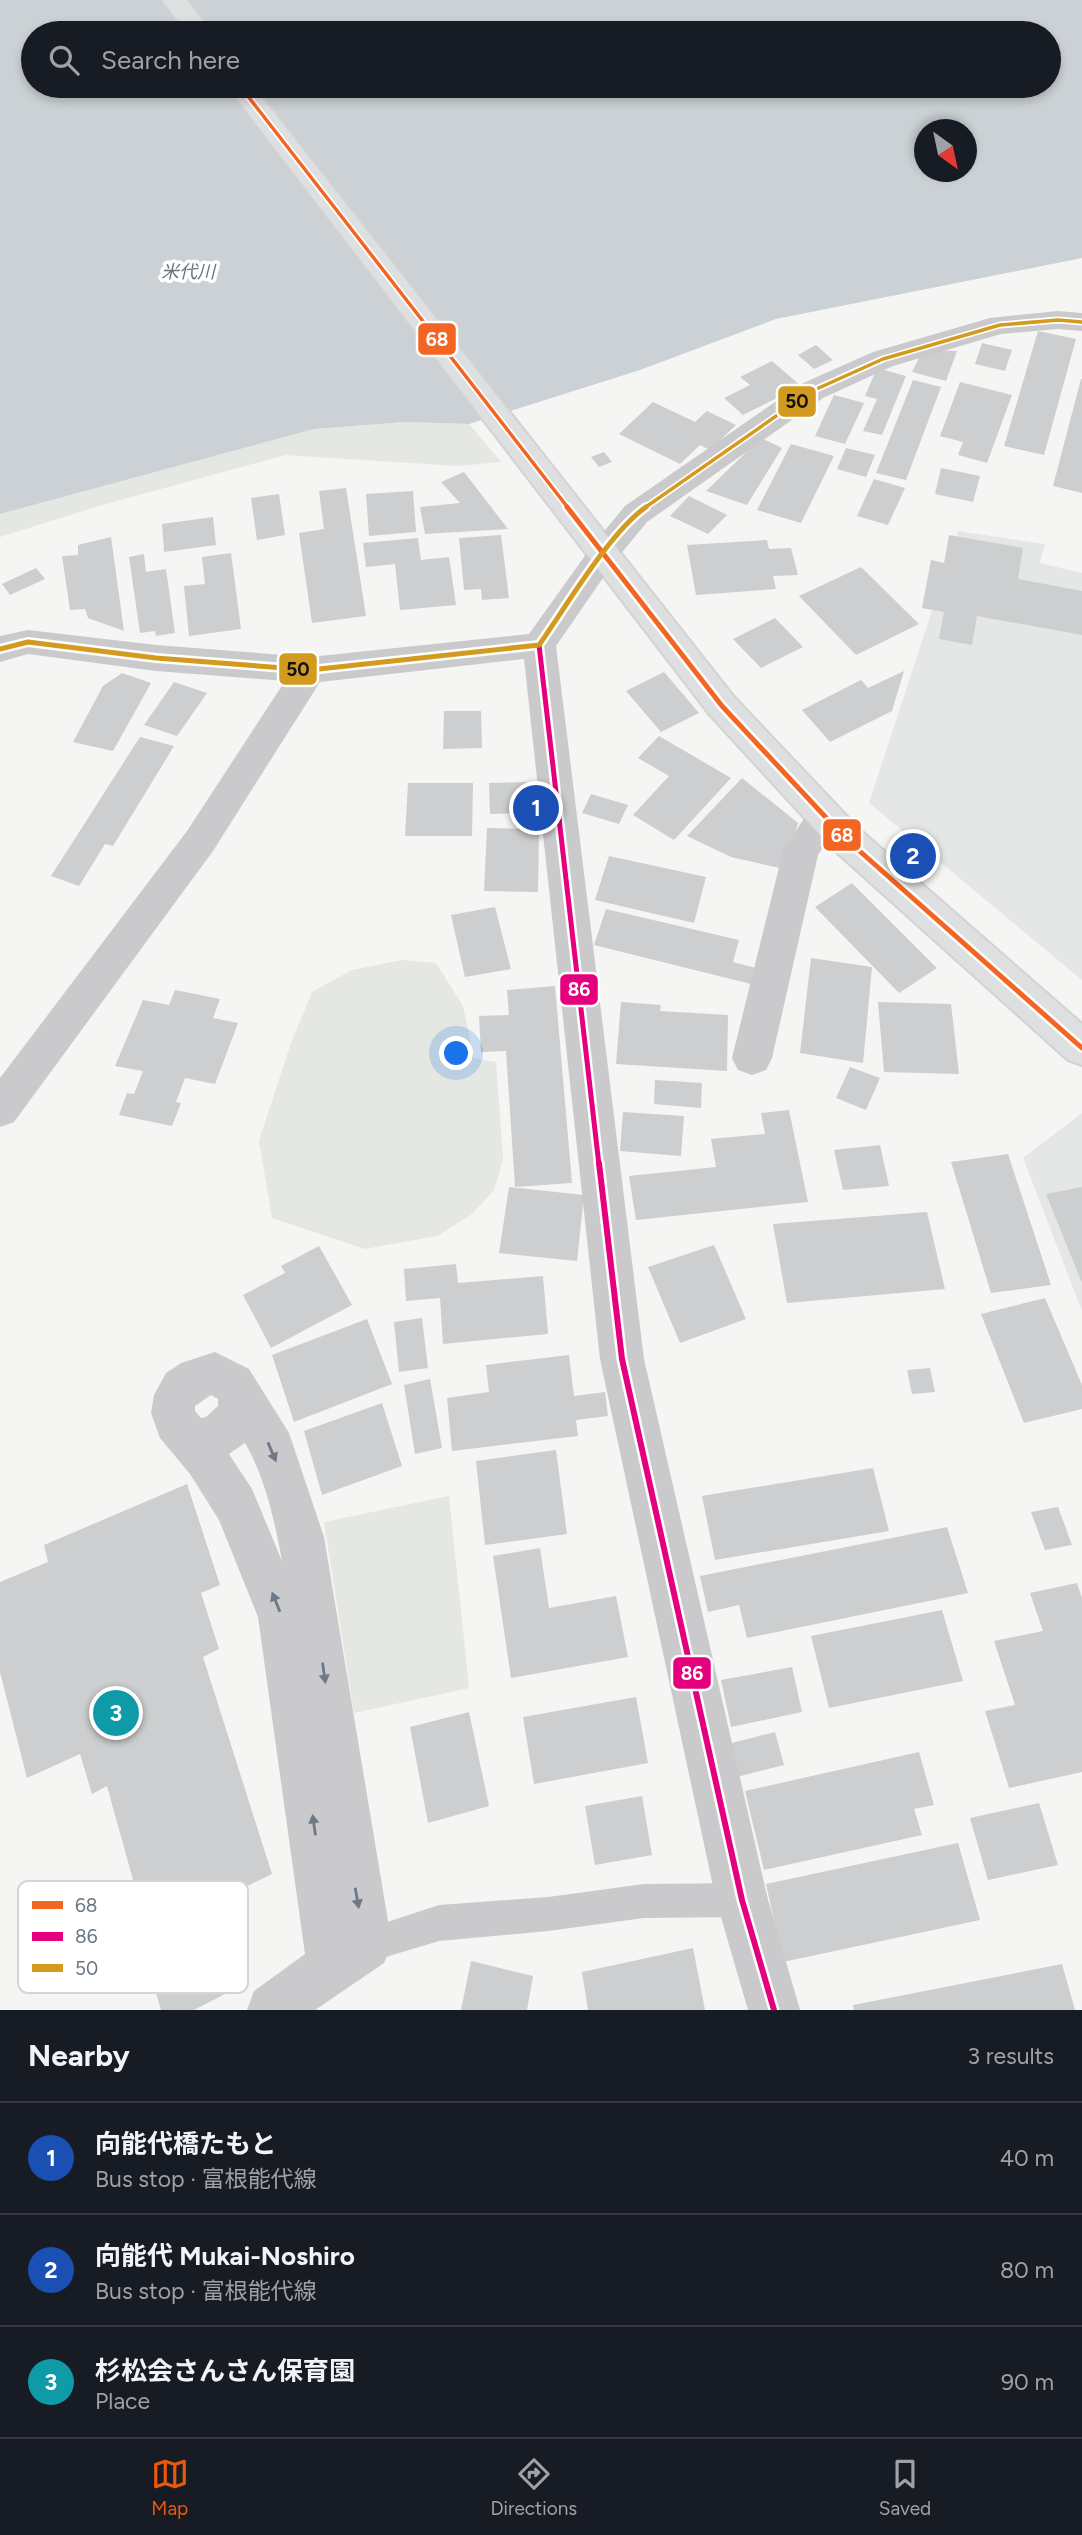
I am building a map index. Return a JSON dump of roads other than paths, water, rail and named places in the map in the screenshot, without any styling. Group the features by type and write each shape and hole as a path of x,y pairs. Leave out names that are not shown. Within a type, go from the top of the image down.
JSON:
{"main road":[{"path":"174,0 191,21"},
{"path":"249,98 722,706 846,839 1082,1048"}],"street":[{"path":"774,2010 743,1900 622,1359 539,645 603,554 636,514 812,391 883,359 1000,325 1058,320 1082,323"},
{"path":"0,649 28,642 156,658 310,670 539,645"},
{"path":"0,1109 200,841 310,670"},
{"path":"752,1058 801,851 825,816"},
{"path":"239,1392 273,1449 301,1537 318,1633 349,1956 282,1617 236,1505 206,1458 184,1434 205,1440 226,1432 239,1413 239,1392"},
{"path":"273,2010 349,1956"}],"lane":[{"path":"349,1956 439,1923 548,1914 644,1901 743,1900"}],"water":[{"name":"米代川","path":"0,0 1082,0 1082,258 776,319 640,370 469,424 406,422 314,429 0,514"}],"place":[{"name":"向能代橋たもと","path":"536,808"},
{"name":"向能代 Mukai-Noshiro","path":"913,856"},
{"name":"杉松会さんさん保育園","path":"116,1713"}]}
